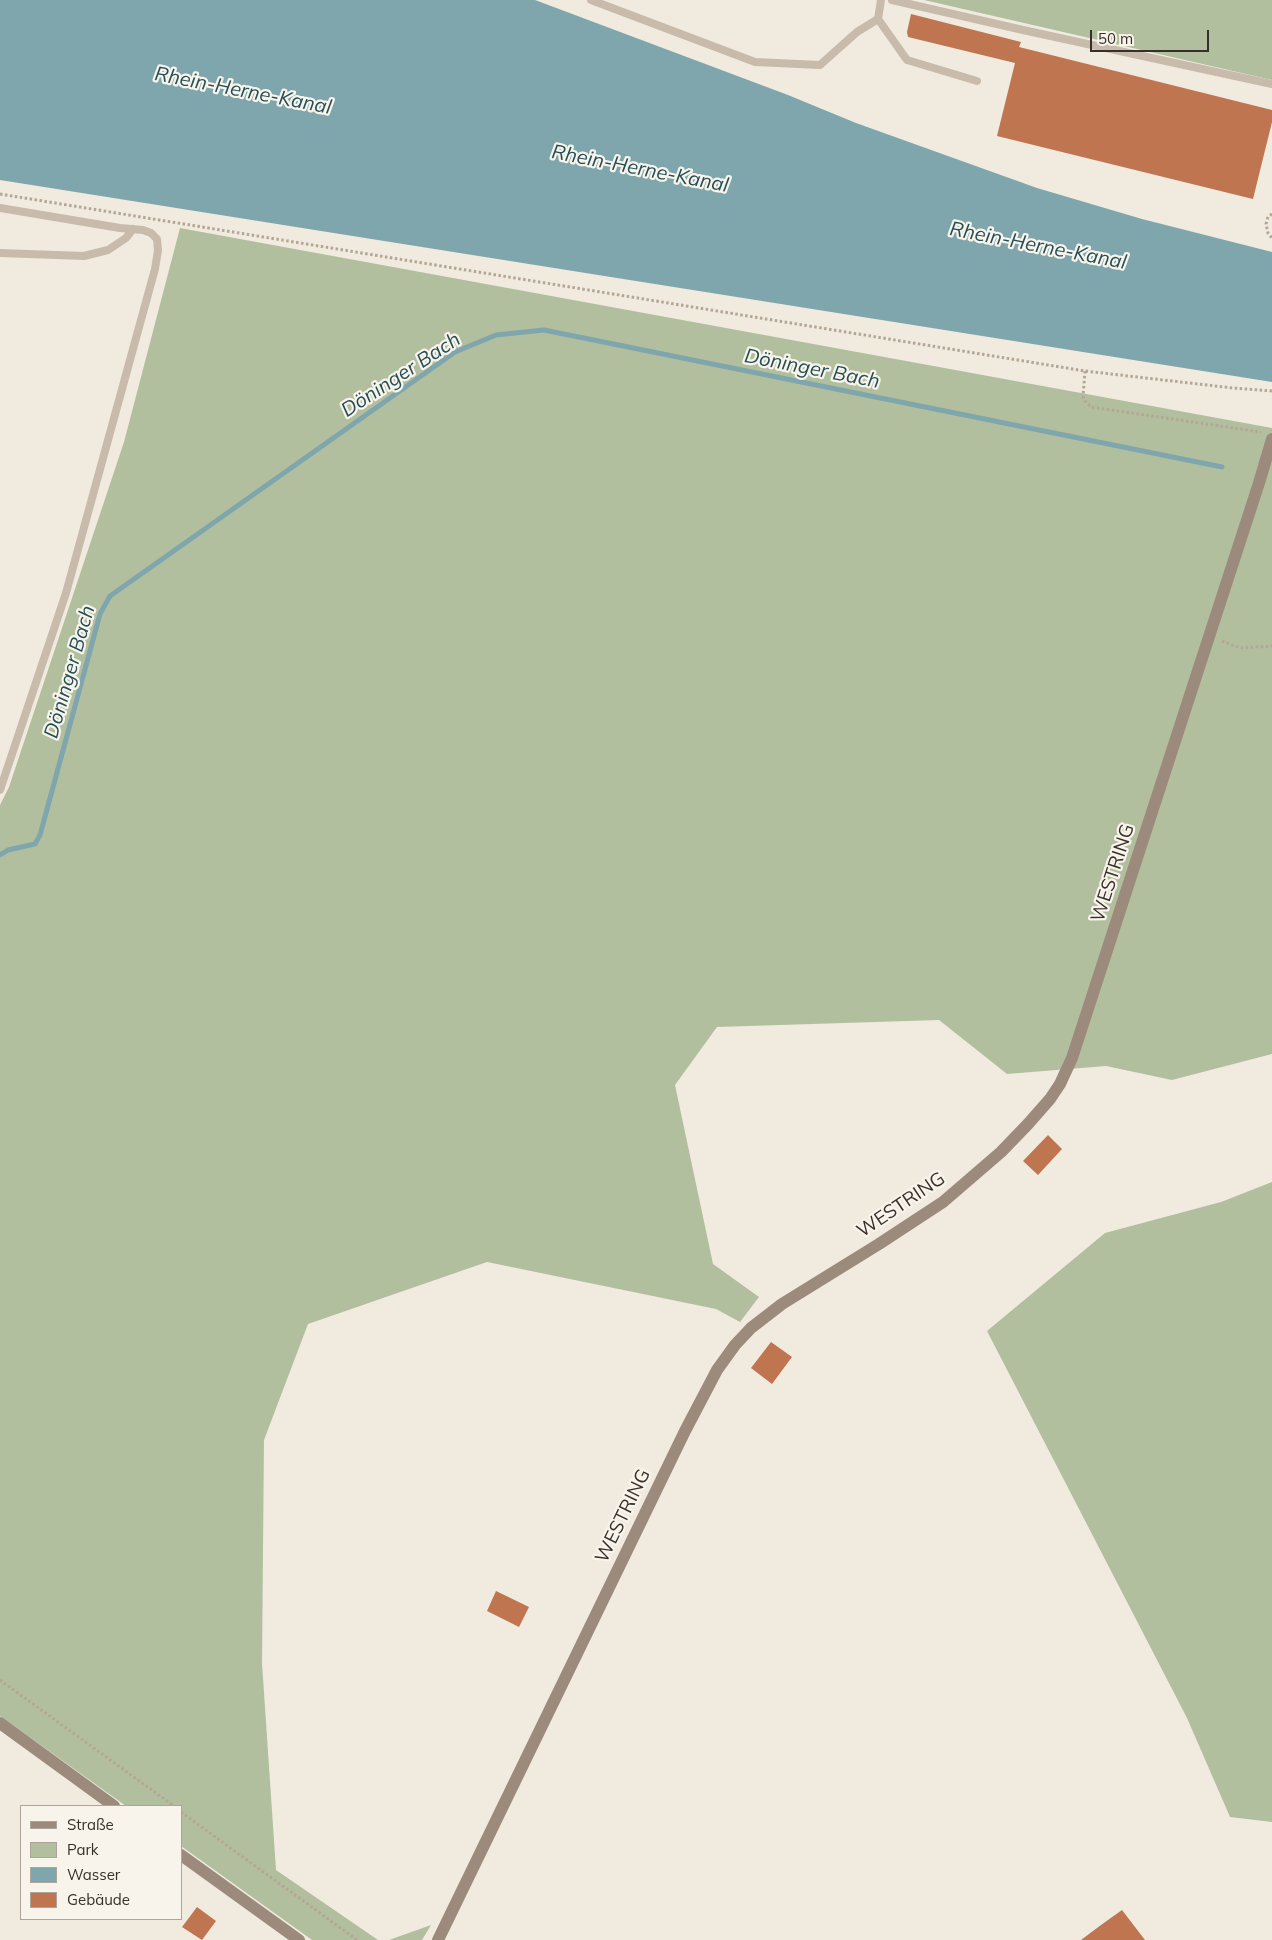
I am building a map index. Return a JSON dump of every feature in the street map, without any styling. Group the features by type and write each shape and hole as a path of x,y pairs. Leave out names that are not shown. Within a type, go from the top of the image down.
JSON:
{"main road":[{"name":"WESTRING","path":"438,1940 685,1431 717,1370 734,1345 751,1328 782,1304 879,1244 951,1196 1001,1152 1050,1099 1060,1084 1072,1058 1210,637 1259,484 1269,436"},
{"path":"0,1723 113,1805"},
{"path":"182,1856 299,1940"}],"lane":[{"path":"590,0 755,62 820,65 857,32 878,19"},
{"path":"881,0 878,19 907,60 977,81"},
{"path":"892,0 1272,84"},
{"path":"0,208 151,234 157,239 158,250 155,269 66,594 0,790"},
{"path":"0,253 38,256 84,256 108,250 126,238 133,230"}],"path":[{"path":"0,194 1085,371 1272,391"},
{"path":"1272,214 1268,217 1266,224 1272,238"},
{"path":"1085,371 1083,396 1084,400 1091,407 1269,436"},
{"path":"1210,637 1240,648 1272,646"},
{"path":"0,1680 173,1805"},
{"path":"182,1813 357,1940"}],"green space":[{"path":"924,0 1272,0 1272,80"},
{"path":"180,228 1272,428 1272,1054 1172,1080 1106,1066 1007,1074 939,1020 717,1027 675,1085 713,1264 759,1297 740,1322 716,1309 487,1262 308,1324 264,1440 262,1663 276,1870 378,1940 312,1940 182,1847 182,1805 125,1805 0,1716 0,805 9,787 124,442"},
{"path":"1272,1182 1272,1822 1230,1817 1187,1718 987,1331 1105,1233 1221,1202"},
{"path":"431,1925 422,1940 389,1940"}],"water":[{"name":"Rhein-Herne-Kanal","path":"0,0 535,0 788,95 856,123 1037,188 1142,219 1272,252 1272,382 0,180"}],"building":[{"path":"911,14 1021,42 1019,47 1272,110 1272,122 1253,199 997,136 1015,63 908,37 907,32"},
{"path":"1048,1135 1062,1149 1038,1175 1023,1161"},
{"path":"771,1342 792,1357 772,1384 751,1368"},
{"path":"496,1591 529,1607 519,1627 487,1611"},
{"path":"197,1907 216,1921 202,1940 182,1927"},
{"path":"1122,1910 1145,1940 1081,1940 1101,1925"}],"waterway":[{"name":"Döninger Bach","path":"0,855 8,850 35,844 40,835 100,614 110,596 455,352 496,335 544,330 1222,467"}]}
